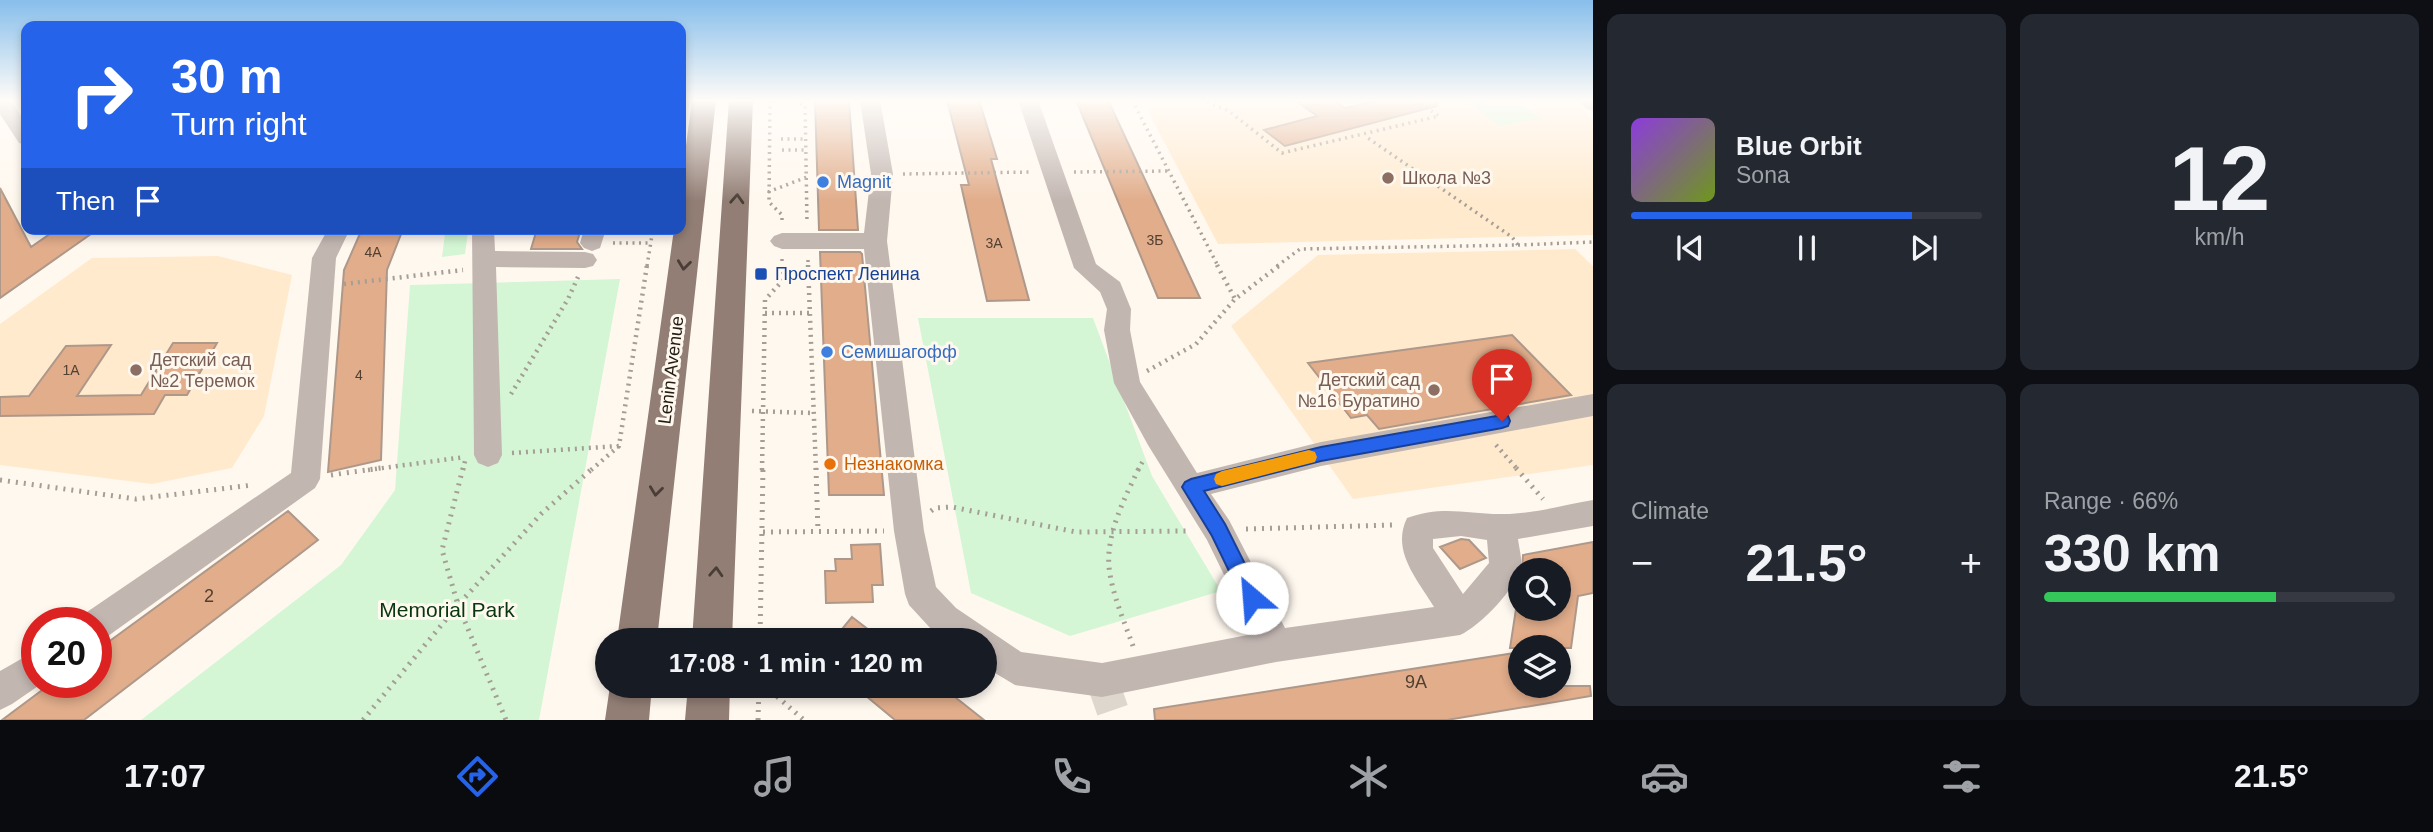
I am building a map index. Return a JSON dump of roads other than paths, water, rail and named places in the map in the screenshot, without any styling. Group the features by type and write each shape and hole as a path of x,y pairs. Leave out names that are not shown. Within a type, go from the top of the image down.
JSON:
{"main road":[{"name":"Lenin Avenue","path":"687,192 698,134"},
{"path":"713,628 739,134"},
{"name":"Lenin Avenue","path":"638,628 682,235"},
{"path":"627,720 630,698"},
{"path":"707,720 708,698"}],"lane":[{"path":"875,134 881,174 875,242 909,531 921,594 944,619 957,628"},
{"path":"1040,134 1086,268 1111,288 1119,309 1117,330 1127,383 1157,437 1219,530 1276,646"},
{"path":"112,614 304,479 324,258 336,235"},
{"path":"480,448 483,235"},
{"path":"782,241 875,242"},
{"path":"484,263 591,244"},
{"path":"1191,487 1321,454 1593,405"},
{"path":"1460,619 1417,551 1419,527 1461,523 1502,528 1593,513"},
{"path":"997,655 1015,667 1101,680 1276,646 1460,619 1486,594 1505,566 1502,528"},
{"path":"0,692 21,678"}],"tunnel":[{"path":"1102,680 1116,720"}],"place":[{"name":"Школа №3","path":"1388,178"},
{"name":"Magnit","path":"823,182"},
{"name":"Проспект Ленина","path":"761,274"},
{"name":"Семишагофф","path":"827,352"},
{"name":"Детский сад №2 Теремок","path":"136,370"},
{"name":"Детский сад №16 Буратино","path":"1434,390"},
{"name":"Незнакомка","path":"830,464"}],"park label":[{"name":"Memorial Park","path":"447,609"}]}
